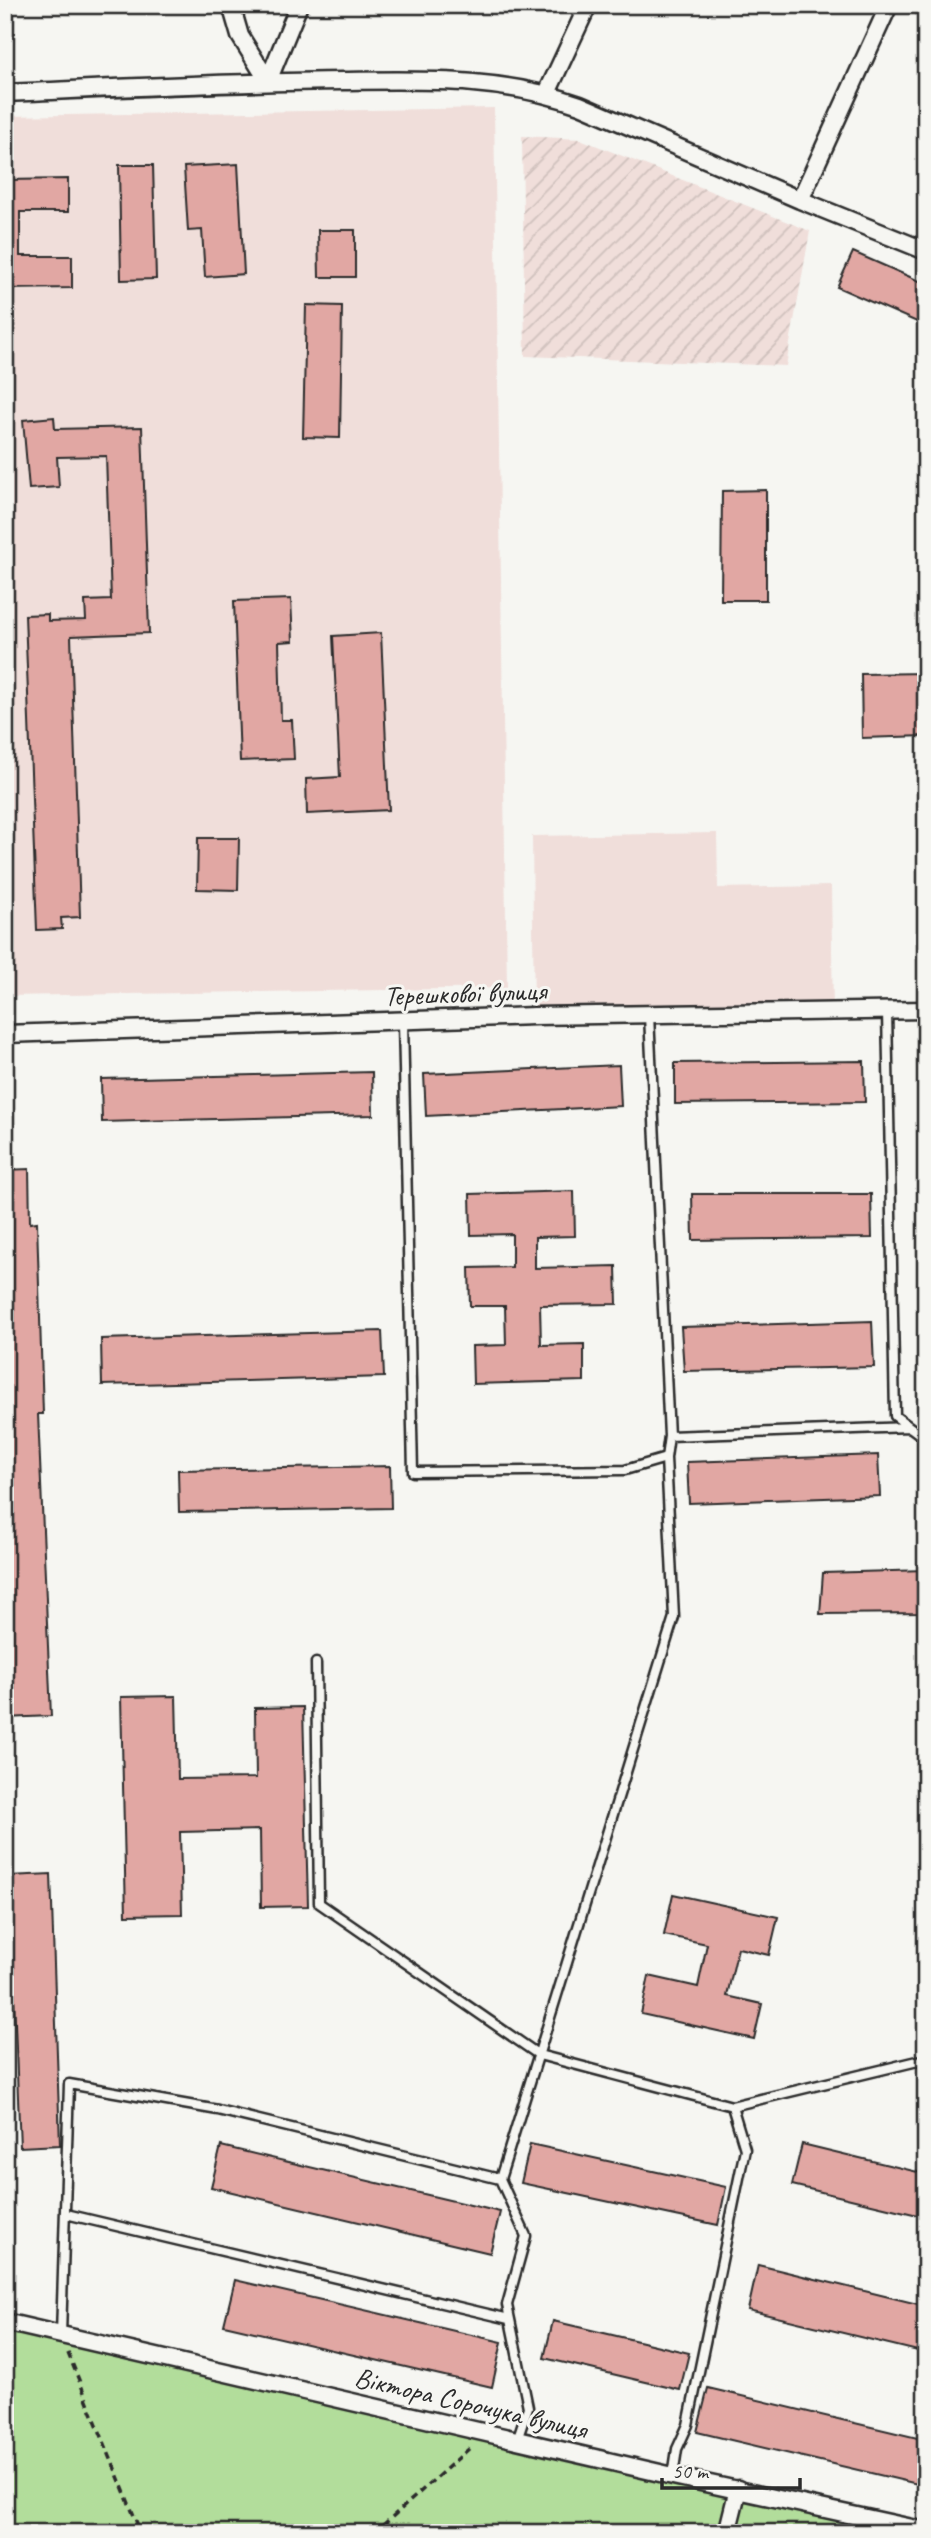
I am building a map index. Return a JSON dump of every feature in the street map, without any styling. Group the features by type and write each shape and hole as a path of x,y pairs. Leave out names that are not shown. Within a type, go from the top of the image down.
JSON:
{"street":[{"path":"231,5 240,36 268,81"},
{"path":"268,81 299,5"},
{"path":"547,93 588,5"},
{"path":"800,200 889,5"},
{"path":"5,93 268,81 478,81 547,93 926,251"},
{"name":"Терешкової вулиця","path":"5,1034 649,1015 926,1010"},
{"name":"Віктора Сорочука вулиця","path":"5,2322 673,2476 926,2530"},
{"path":"727,2533 738,2489"}],"lane":[{"path":"887,1011 895,1416 926,1439"},
{"path":"517,2440 528,2407 507,2305 526,2236 500,2179 674,1617 666,1458 669,1436 649,1015"},
{"path":"403,1022 413,1472 625,1470 666,1458"},
{"path":"669,1436 909,1427"},
{"path":"316,1663 319,1903 538,2055 732,2106 926,2059"},
{"path":"61,2336 69,2084 218,2110 500,2179"},
{"path":"673,2476 677,2449 688,2425 745,2149 732,2106"},
{"path":"66,2214 509,2319"}],"path":[{"path":"61,2336 141,2533"},
{"path":"374,2533 486,2433"}],"shaded area":[{"path":"494,108 507,988 5,996 5,116"},
{"path":"522,136 580,139 810,231 786,366 525,356"},
{"path":"717,833 718,888 831,886 833,1012 534,1016 532,836"}],"green space":[{"path":"5,2322 926,2533 6,2533"}],"building":[{"path":"238,164 244,274 205,277 202,230 188,231 184,167"},
{"path":"119,165 153,165 156,279 121,280"},
{"path":"68,179 68,212 20,212 20,256 72,256 72,288 5,289 5,180"},
{"path":"318,230 355,230 355,277 319,277"},
{"path":"853,252 926,284 926,326 837,287"},
{"path":"306,305 342,306 340,438 303,437"},
{"path":"54,417 55,429 142,427 149,633 71,636 80,917 61,918 62,929 37,930 25,615 48,614 48,621 86,620 85,601 111,600 106,456 57,457 59,487 29,489 23,420"},
{"path":"766,490 766,600 721,600 722,491"},
{"path":"291,599 293,641 279,642 281,720 292,720 294,759 240,761 234,601"},
{"path":"381,633 389,810 307,814 306,779 340,777 333,636"},
{"path":"926,673 926,736 862,738 861,674"},
{"path":"198,838 239,838 238,890 197,889"},
{"path":"864,1061 865,1102 675,1104 675,1063"},
{"path":"619,1065 621,1106 426,1116 424,1074"},
{"path":"372,1072 373,1115 102,1122 101,1079"},
{"path":"29,1169 30,1223 37,1222 43,1414 38,1414 51,1716 5,1718 5,1170"},
{"path":"574,1191 575,1236 535,1237 535,1268 616,1266 617,1304 540,1305 541,1345 584,1344 584,1381 473,1384 472,1346 506,1345 505,1306 470,1306 469,1268 512,1267 512,1234 471,1235 470,1194"},
{"path":"692,1194 871,1194 872,1238 693,1240"},
{"path":"872,1321 874,1367 684,1371 681,1327"},
{"path":"382,1331 384,1377 102,1385 101,1339"},
{"path":"878,1455 880,1496 689,1503 687,1462"},
{"path":"390,1466 391,1508 179,1512 178,1470"},
{"path":"926,1570 926,1613 820,1614 823,1573"},
{"path":"176,1696 178,1779 256,1778 255,1708 303,1707 308,1906 261,1907 260,1830 180,1832 182,1914 126,1915 121,1697"},
{"path":"51,1874 60,2145 20,2147 9,1876"},
{"path":"673,1894 778,1917 769,1955 738,1948 727,1996 762,2004 754,2039 641,2014 649,1976 698,1987 707,1944 664,1935"},
{"path":"530,2144 726,2187 718,2225 521,2183"},
{"path":"802,2144 926,2174 926,2217 792,2185"},
{"path":"221,2146 500,2212 490,2253 211,2187"},
{"path":"758,2265 926,2306 926,2353 748,2310"},
{"path":"235,2280 502,2342 492,2387 224,2325"},
{"path":"553,2321 689,2353 680,2390 544,2358"},
{"path":"708,2388 926,2440 926,2486 697,2432"}]}
